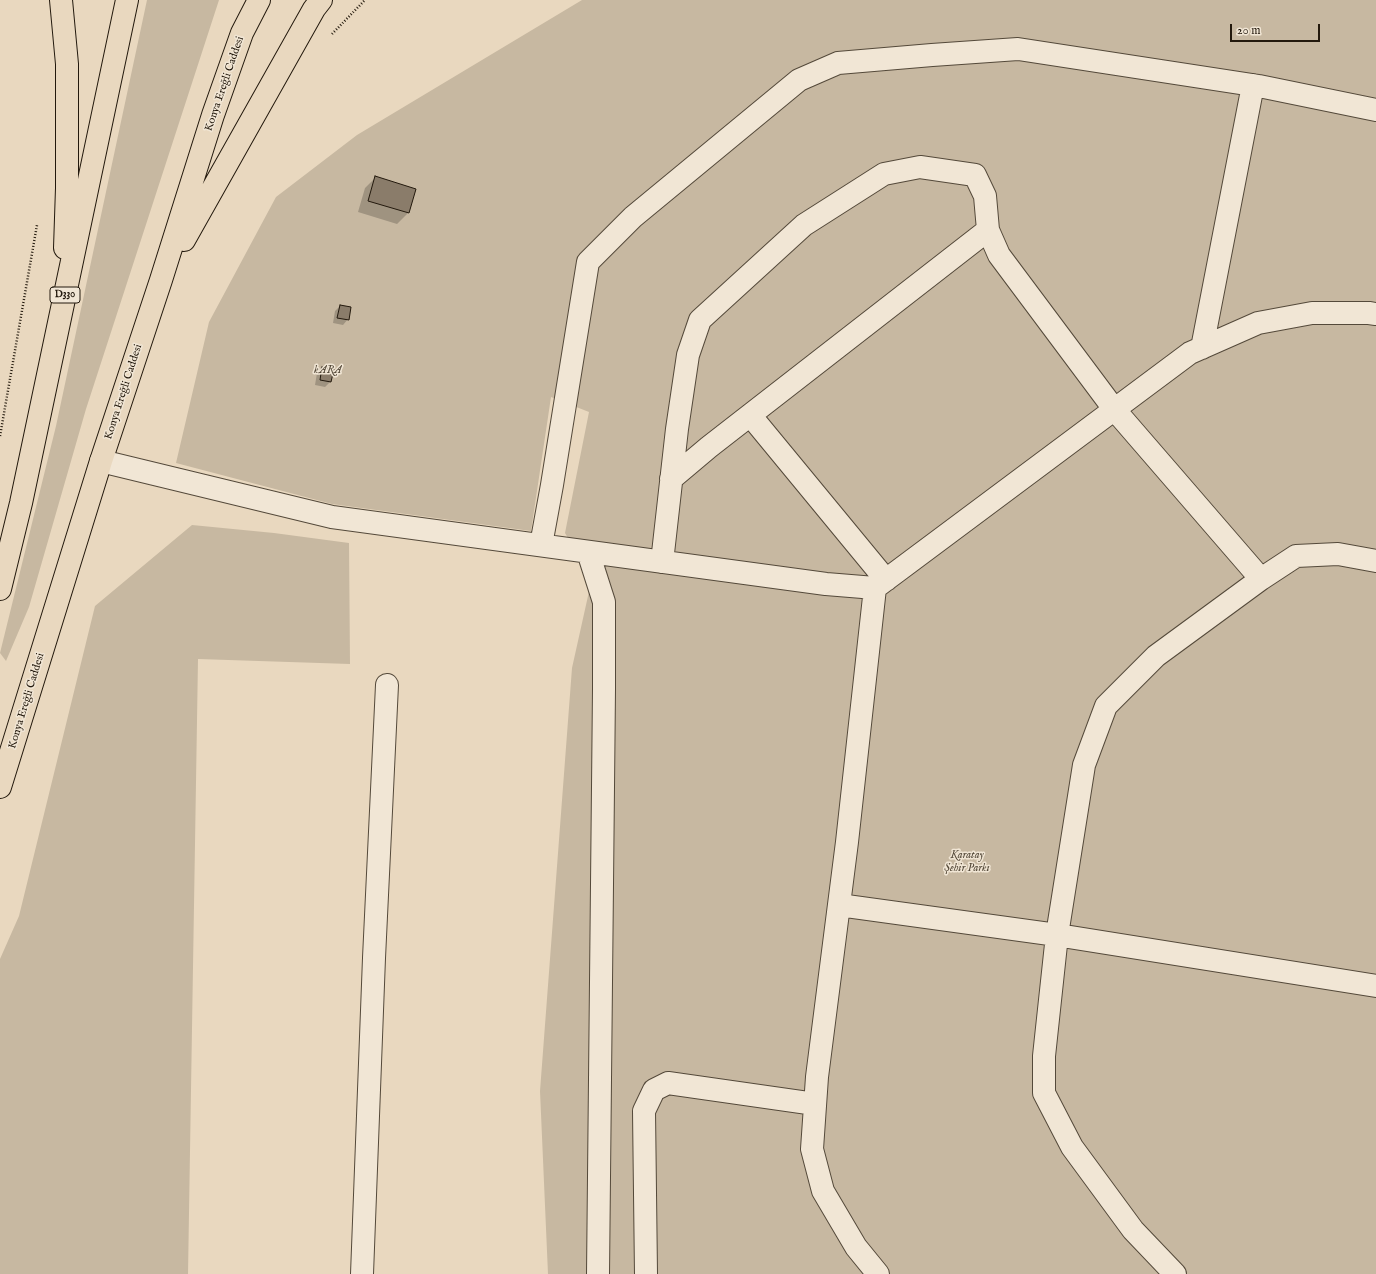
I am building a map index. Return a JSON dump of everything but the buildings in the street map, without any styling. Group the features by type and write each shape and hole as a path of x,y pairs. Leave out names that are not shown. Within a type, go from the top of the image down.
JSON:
{"highway":[{"path":"61,0 67,72 67,188 63,308"},
{"name":"D330","path":"0,589 21,503 127,0"},
{"path":"242,33 247,0"},
{"name":"Konya Ereğli Caddesi","path":"0,787 101,461 161,280 213,115 242,33 258,0"},
{"path":"161,280 314,9 321,0"}],"street":[{"path":"541,545 588,262 633,217 799,80 838,63 1018,49 1253,85 1376,110"},
{"path":"1202,348 1253,85"},
{"path":"662,562 677,429 688,355 700,320 804,225 884,174 920,168 975,175 985,196 988,230 999,255 1114,409 1261,579"},
{"path":"672,479 709,447 988,230"},
{"path":"101,461 332,517 826,584 880,584 1190,353 1258,323 1312,313 1376,314"},
{"path":"750,415 880,584 817,1078 812,1149 823,1191 856,1247 878,1274"},
{"path":"588,552 604,602 598,1274"},
{"path":"1175,1274 1133,1230 1072,1147 1044,1093 1044,1056 1057,935 1084,765 1106,706 1156,656 1261,579 1296,556 1338,554 1376,561"},
{"path":"362,1274 374,950 387,685"},
{"path":"839,905 1057,935 1376,986"},
{"path":"646,1274 644,1111 654,1090 668,1083 815,1104"}],"path":[{"path":"0,436 37,224"}],"green space":[{"path":"147,0 219,0 86,409 29,607 6,661 0,653 56,426"},
{"name":"Karatay Şehir Parkı","path":"582,0 1376,0 1376,1274 548,1274 540,1091 572,668 592,578 565,533 589,412 551,397 531,531 332,504 176,463 209,322 276,197 357,135"},
{"path":"192,525 274,533 349,543 350,664 198,659 188,1274 0,1274 0,959 19,916 95,606"}],"park label":[{"name":"kARA","path":"328,371"}]}
